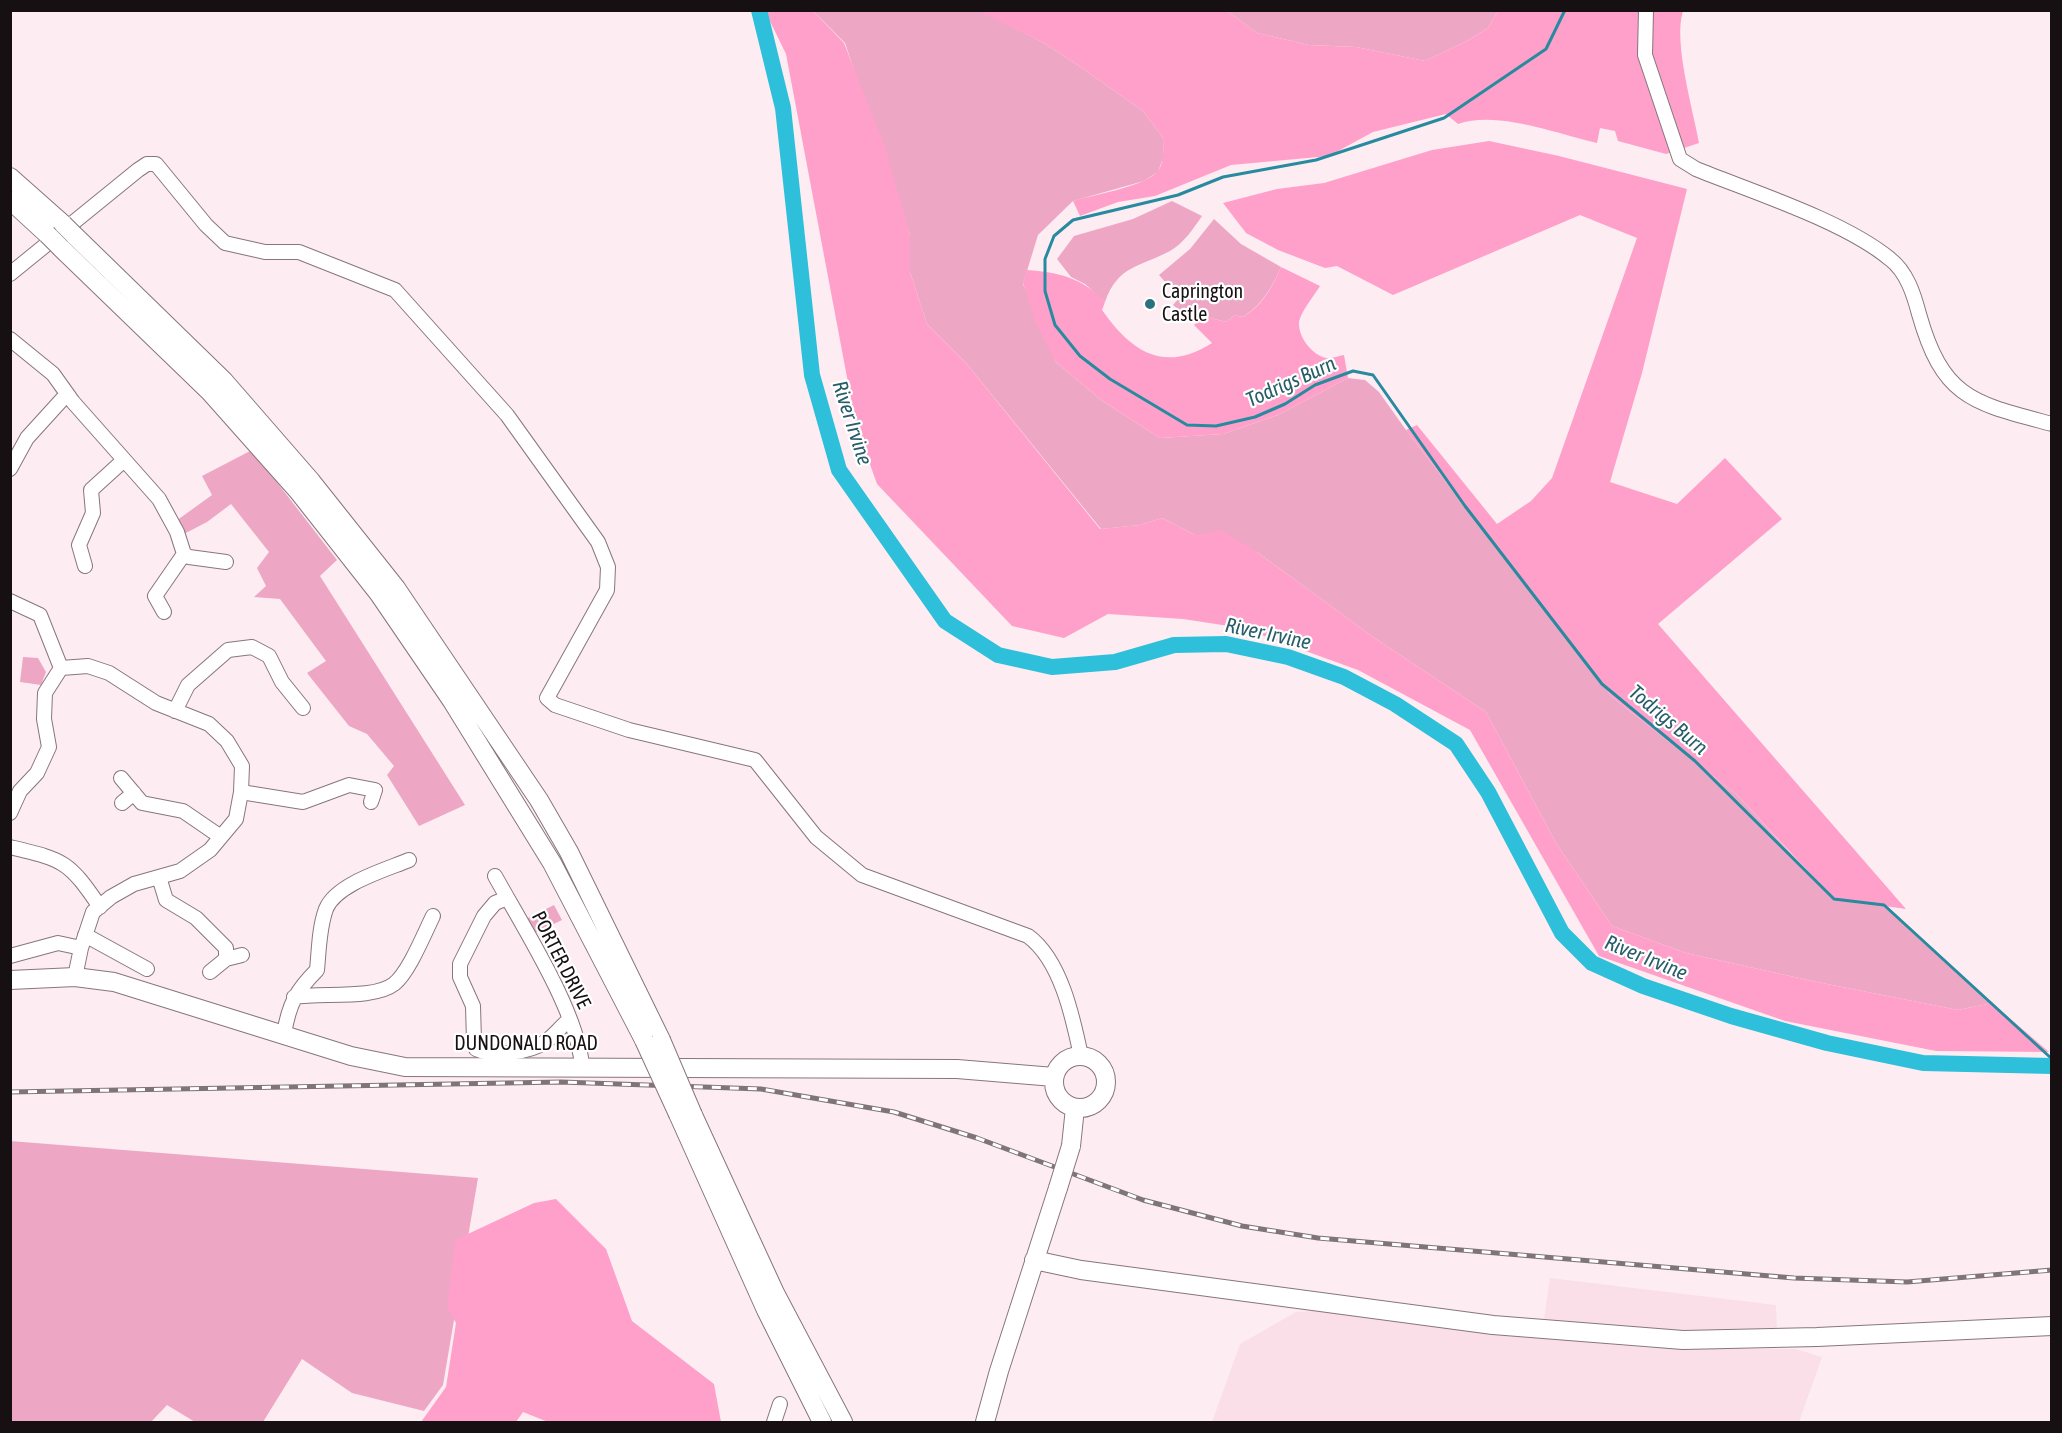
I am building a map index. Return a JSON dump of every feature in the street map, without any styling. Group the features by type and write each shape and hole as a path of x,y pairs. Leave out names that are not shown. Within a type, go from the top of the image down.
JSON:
{"main road":[{"path":"10,177 68,229 224,381 311,481 396,588 539,800 569,852 685,1114 766,1310 822,1422"},
{"path":"10,200 210,392 298,491 379,594 452,701 552,863 652,1040"},
{"name":"DUNDONALD ROAD","path":"10,980 75,977 114,982 351,1056 405,1067 957,1069 1054,1077"},
{"path":"1081,1056 1098,1064 1106,1082 1100,1100 1091,1106 1075,1108 1059,1098 1055,1089 1054,1077 1064,1062 1081,1056"},
{"path":"985,1422 1034,1260 1059,1188 1071,1146 1075,1108"},
{"path":"685,1114 843,1422"},
{"path":"1034,1260 1093,1272 1493,1325 1683,1340 1816,1337 2052,1326"}],"street":[{"path":"1646,10 1645,56 1680,159 1696,169 1850,233 1892,260 1913,290 1927,342 1941,371 1965,396 1987,407 2052,424"},
{"path":"14,271 138,170 147,164 156,164 206,225 225,243 265,252 299,252 395,290 507,415 598,542 608,567 607,590 547,698 555,705 629,730 755,760 816,837 862,875 1028,936 1042,946 1071,1008 1081,1056"},
{"path":"12,344 54,374 67,394 86,408 124,460 159,499 177,532 184,554 220,566"},
{"path":"10,469 27,438 67,394"},
{"path":"85,566 73,543 93,513 92,490 124,460"},
{"path":"164,612 148,594 184,554"},
{"path":"10,601 40,615 61,668"},
{"path":"175,711 188,685 228,650 252,647 269,656 282,682 303,708"},
{"path":"61,668 88,666 109,673 125,686 175,711 209,724 227,741 242,766 241,792 236,819 210,850 180,871 134,884 93,912 83,941 75,977"},
{"path":"10,813 20,791 37,773 49,747 44,719 45,693 61,668"},
{"path":"121,778 142,802 183,811 221,837"},
{"path":"241,792 303,802 349,785 377,791"},
{"path":"122,803 134,794"},
{"path":"10,847 61,860 80,877 100,906"},
{"path":"284,1034 287,1013 298,988 317,970 320,937 327,907 348,886 409,860"},
{"name":"PORTER DRIVE","path":"495,876 570,1019 581,1051 582,1066"},
{"path":"159,877 166,900 196,918 212,933 226,948 226,959"},
{"path":"507,898 495,903 484,916 460,964 460,976 473,1006 474,1041 477,1049 486,1053 535,1049 548,1041 570,1019"},
{"path":"294,997 376,991 393,985 402,976 433,916"},
{"path":"10,956 58,943 83,941 147,969"},
{"path":"210,972 226,959 242,956"},
{"path":"774,1422 780,1404"}],"shaded area":[{"path":"979,10 1044,43 1082,68 1143,111 1164,139 1163,158 1158,172 1144,181 1073,201 1038,235 1023,284 1056,362 1101,400 1160,438 1223,434 1278,415 1348,378 1365,380 1379,392 1612,697 1737,795 1833,899 1884,905 1992,1003 1958,1010 1817,982 1686,953 1612,926 1556,843 1486,712 1373,637 1257,552 1195,535 1162,518 1140,525 1101,529 966,363 927,324 910,272 910,234 845,43 813,11"},
{"path":"765,11 813,11 844,43 884,144 910,234 910,272 927,324 966,363 1100,529 1140,525 1162,518 1195,535 1221,530 1257,552 1373,637 1486,712 1556,843 1612,926 1686,953 1817,982 1958,1010 1992,1003 2049,1052 1936,1051 1785,1021 1599,956 1470,730 1358,670 1242,628 1183,619 1108,614 1064,638 1012,626 877,484 856,425 786,54"},
{"path":"979,11 1227,11 1257,33 1309,45 1356,47 1425,61 1488,28 1498,11 1683,11 1680,40 1682,57 1699,143 1666,154 1618,141 1615,131 1600,128 1597,143 1509,121 1474,120 1458,124 1446,114 1373,132 1329,156 1231,165 1155,196 1118,202 1080,216 1073,201 1131,186 1158,171 1162,160 1164,139 1143,111 1082,68 1044,43"},
{"path":"1227,11 1498,11 1488,28 1425,61 1356,47 1309,45 1257,33"},
{"path":"1489,141 1559,156 1687,189 1642,373 1610,482 1677,504 1725,458 1782,519 1658,624 1906,909 1834,899 1737,795 1612,697 1406,430 1417,425 1497,524 1531,501 1552,478 1637,238 1580,215 1393,295 1337,266 1325,268 1278,250 1246,233 1223,203 1277,189 1324,183 1432,150"},
{"path":"1172,201 1202,216 1175,248 1123,274 1110,290 1105,302 1085,284 1071,277 1057,259 1074,236 1133,219"},
{"path":"1214,219 1241,244 1281,267 1270,289 1255,308 1242,317 1235,315 1226,322 1203,316 1192,308 1185,315 1173,305 1179,298 1159,275 1190,249"},
{"path":"1281,267 1320,286 1300,318 1299,328 1303,339 1321,356 1330,358 1344,355 1348,378 1278,415 1223,434 1160,438 1101,400 1056,362 1036,324 1023,283 1027,270 1049,272 1079,282 1105,302 1102,310 1125,337 1137,347 1150,354 1178,357 1212,343 1194,325 1203,316 1226,322 1235,315 1242,317 1249,313 1266,296"},
{"path":"252,450 337,560 320,576 465,805 419,826 387,775 394,766 367,734 349,726 307,673 326,661 280,599 254,597 266,586 257,568 269,552 231,504 207,522 182,535 176,521 212,495 202,476"},
{"path":"23,657 38,658 46,672 41,685 20,682"},
{"path":"554,905 562,920 531,935 524,920"},
{"path":"10,1141 478,1178 443,1385 424,1411 352,1393 302,1359 263,1422 195,1422 167,1405 151,1422 11,1422"},
{"path":"556,1199 606,1249 632,1321 714,1384 721,1422 548,1422 523,1412 516,1422 421,1422 446,1387 456,1323 447,1307 455,1240 534,1203"},
{"path":"1550,1278 1776,1305 1777,1328 1656,1333 1544,1319"},
{"path":"1329,1310 1509,1335 1650,1348 1796,1349 1822,1357 1799,1422 1212,1422 1240,1344 1296,1312"}],"waterway":[{"name":"River Irvine","path":"759,10 783,108 812,375 839,470 945,621 998,655 1052,667 1115,662 1174,645 1226,644 1288,657 1344,677 1395,704 1456,744 1488,792 1562,933 1592,963 1643,986 1731,1016 1827,1043 1923,1063 2052,1066"},
{"name":"Todrigs Burn","path":"1565,10 1546,49 1444,118 1316,160 1223,177 1178,195 1073,220 1054,236 1045,259 1045,291 1055,325 1080,356 1110,379 1187,425 1216,426 1255,417 1285,404 1315,385 1353,371 1373,375 1465,506 1602,684 1695,761 1834,899 1884,905 2052,1059"}],"railway":[{"path":"10,1092 561,1082 761,1089 894,1112 977,1138 1143,1200 1242,1226 1318,1238 1794,1278 1907,1282 2052,1270"}],"place":[{"name":"Caprington Castle","path":"1150,304"}]}
